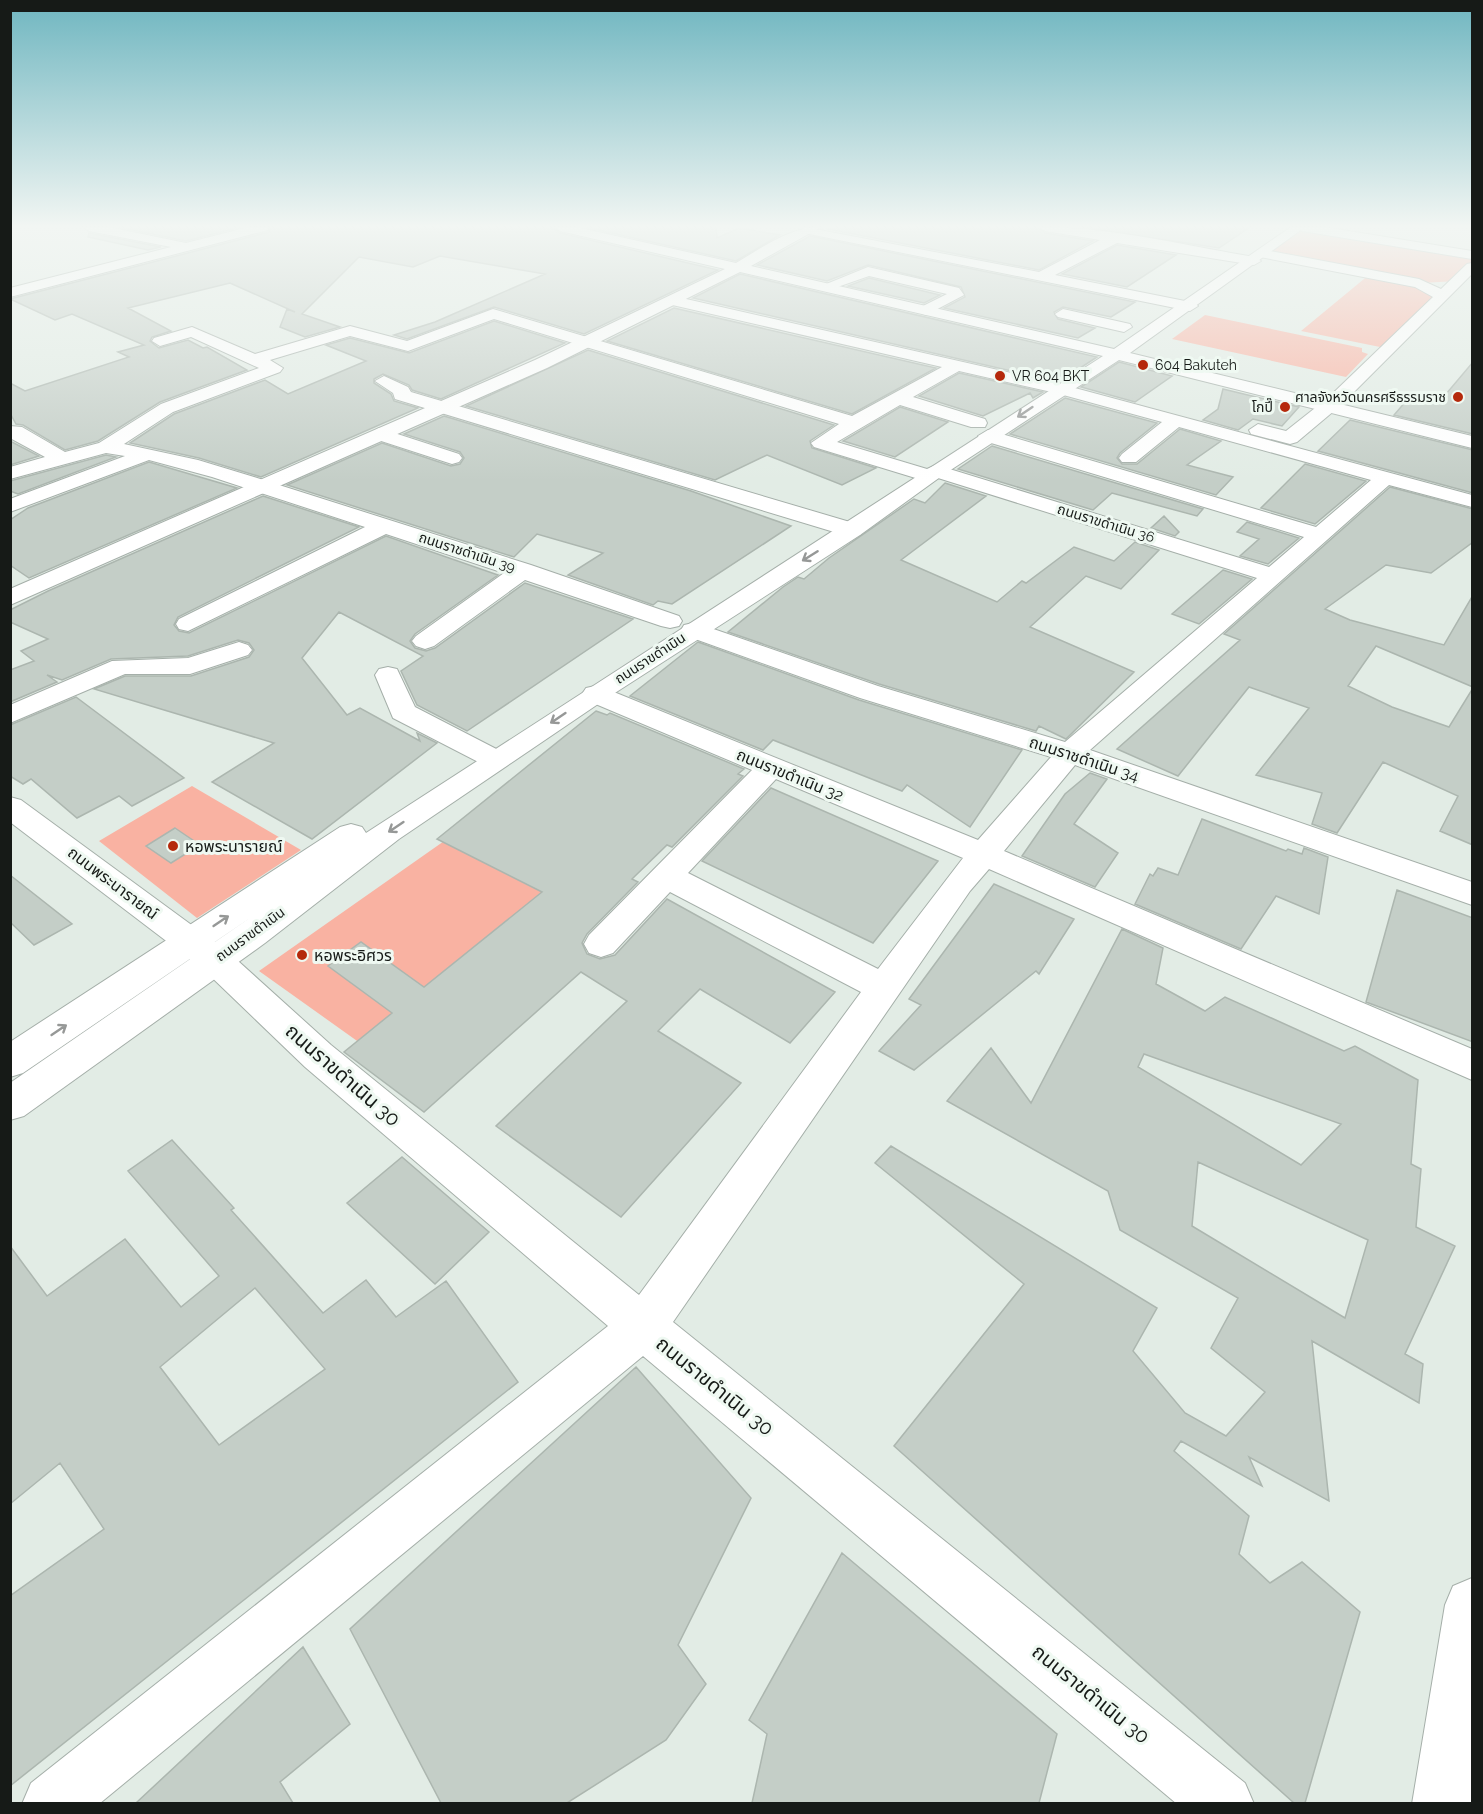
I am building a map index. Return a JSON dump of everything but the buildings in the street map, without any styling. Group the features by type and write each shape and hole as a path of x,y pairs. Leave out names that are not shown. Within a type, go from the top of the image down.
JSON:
{"street":[{"path":"10,598 651,312"},
{"path":"720,312 958,365 1050,381 1175,421 1384,479 1473,501"},
{"path":"933,312 1473,442"},
{"name":"ถนนราขดำเนิน","path":"1072,360 1145,314 1153,312"},
{"name":"ถนนราขดำเนิน","path":"1016,396 1116,354 1169,312"},
{"path":"1220,419 1290,438 1329,406 1428,312"},
{"path":"254,360 350,331 408,346 493,314 589,341 854,423 958,365"},
{"path":"1063,314 1124,327"},
{"path":"10,473 106,447 167,408 274,368 192,332 160,341"},
{"path":"384,381 402,391 401,395 838,526"},
{"name":"ถนนราขดำเนิน","path":"10,1104 203,951 487,755 681,626 924,472 985,425 1050,381"},
{"path":"899,399 1321,535"},
{"path":"1129,458 1175,421"},
{"name":"ถนนราขดำเนิน 36","path":"854,423 820,443 1275,576"},
{"path":"10,432 15,430 62,459"},
{"path":"379,434 452,458"},
{"name":"ถนนราชดำเนิน 39","path":"106,447 148,454 262,487 523,570 681,626"},
{"path":"10,506 148,454"},
{"path":"52,1803 643,1327 959,883 1070,753 1384,479"},
{"path":"188,624 384,526"},
{"path":"425,641 523,570"},
{"name":"ถนนราขดำเนิน","path":"487,755 595,694 681,626"},
{"name":"ถนนราชดำเนิน 34","path":"681,626 869,692 1070,753 1473,894"},
{"path":"10,715 121,666 190,666 239,650"},
{"path":"388,675 403,712 487,755"},
{"name":"ถนนราขดำเนิน 32","path":"595,694 985,855 1473,1065"},
{"path":"601,944 771,767"},
{"name":"ถนนพระนารายณ์","path":"10,807 203,951"},
{"path":"666,876 884,988"},
{"name":"ถนนราขดำเนิน","path":"10,1062 203,951"},
{"name":"ถนนราขดำเนิน 30","path":"203,951 318,1056 643,1327 1224,1803"},
{"path":"1442,1803 1473,1605"}],"shaded area":[{"path":"1324,312 1428,312 1390,349 1301,331"},
{"path":"1205,315 1362,348 1362,352 1368,354 1346,377 1172,339"},
{"path":"192,786 301,850 197,918 99,841"},
{"path":"457,832 557,891 367,1048 259,971"}],"place":[{"name":"604 Bakuteh","path":"1143,365"},
{"name":"VR 604 BKT","path":"1000,376"},
{"name":"ศาลจังหวัดนครศรีธรรมราช","path":"1458,397"},
{"name":"โกปี๊","path":"1285,407"},
{"name":"หอพระนารายณ์","path":"173,846"},
{"name":"หอพระอิศวร","path":"302,955"}]}
